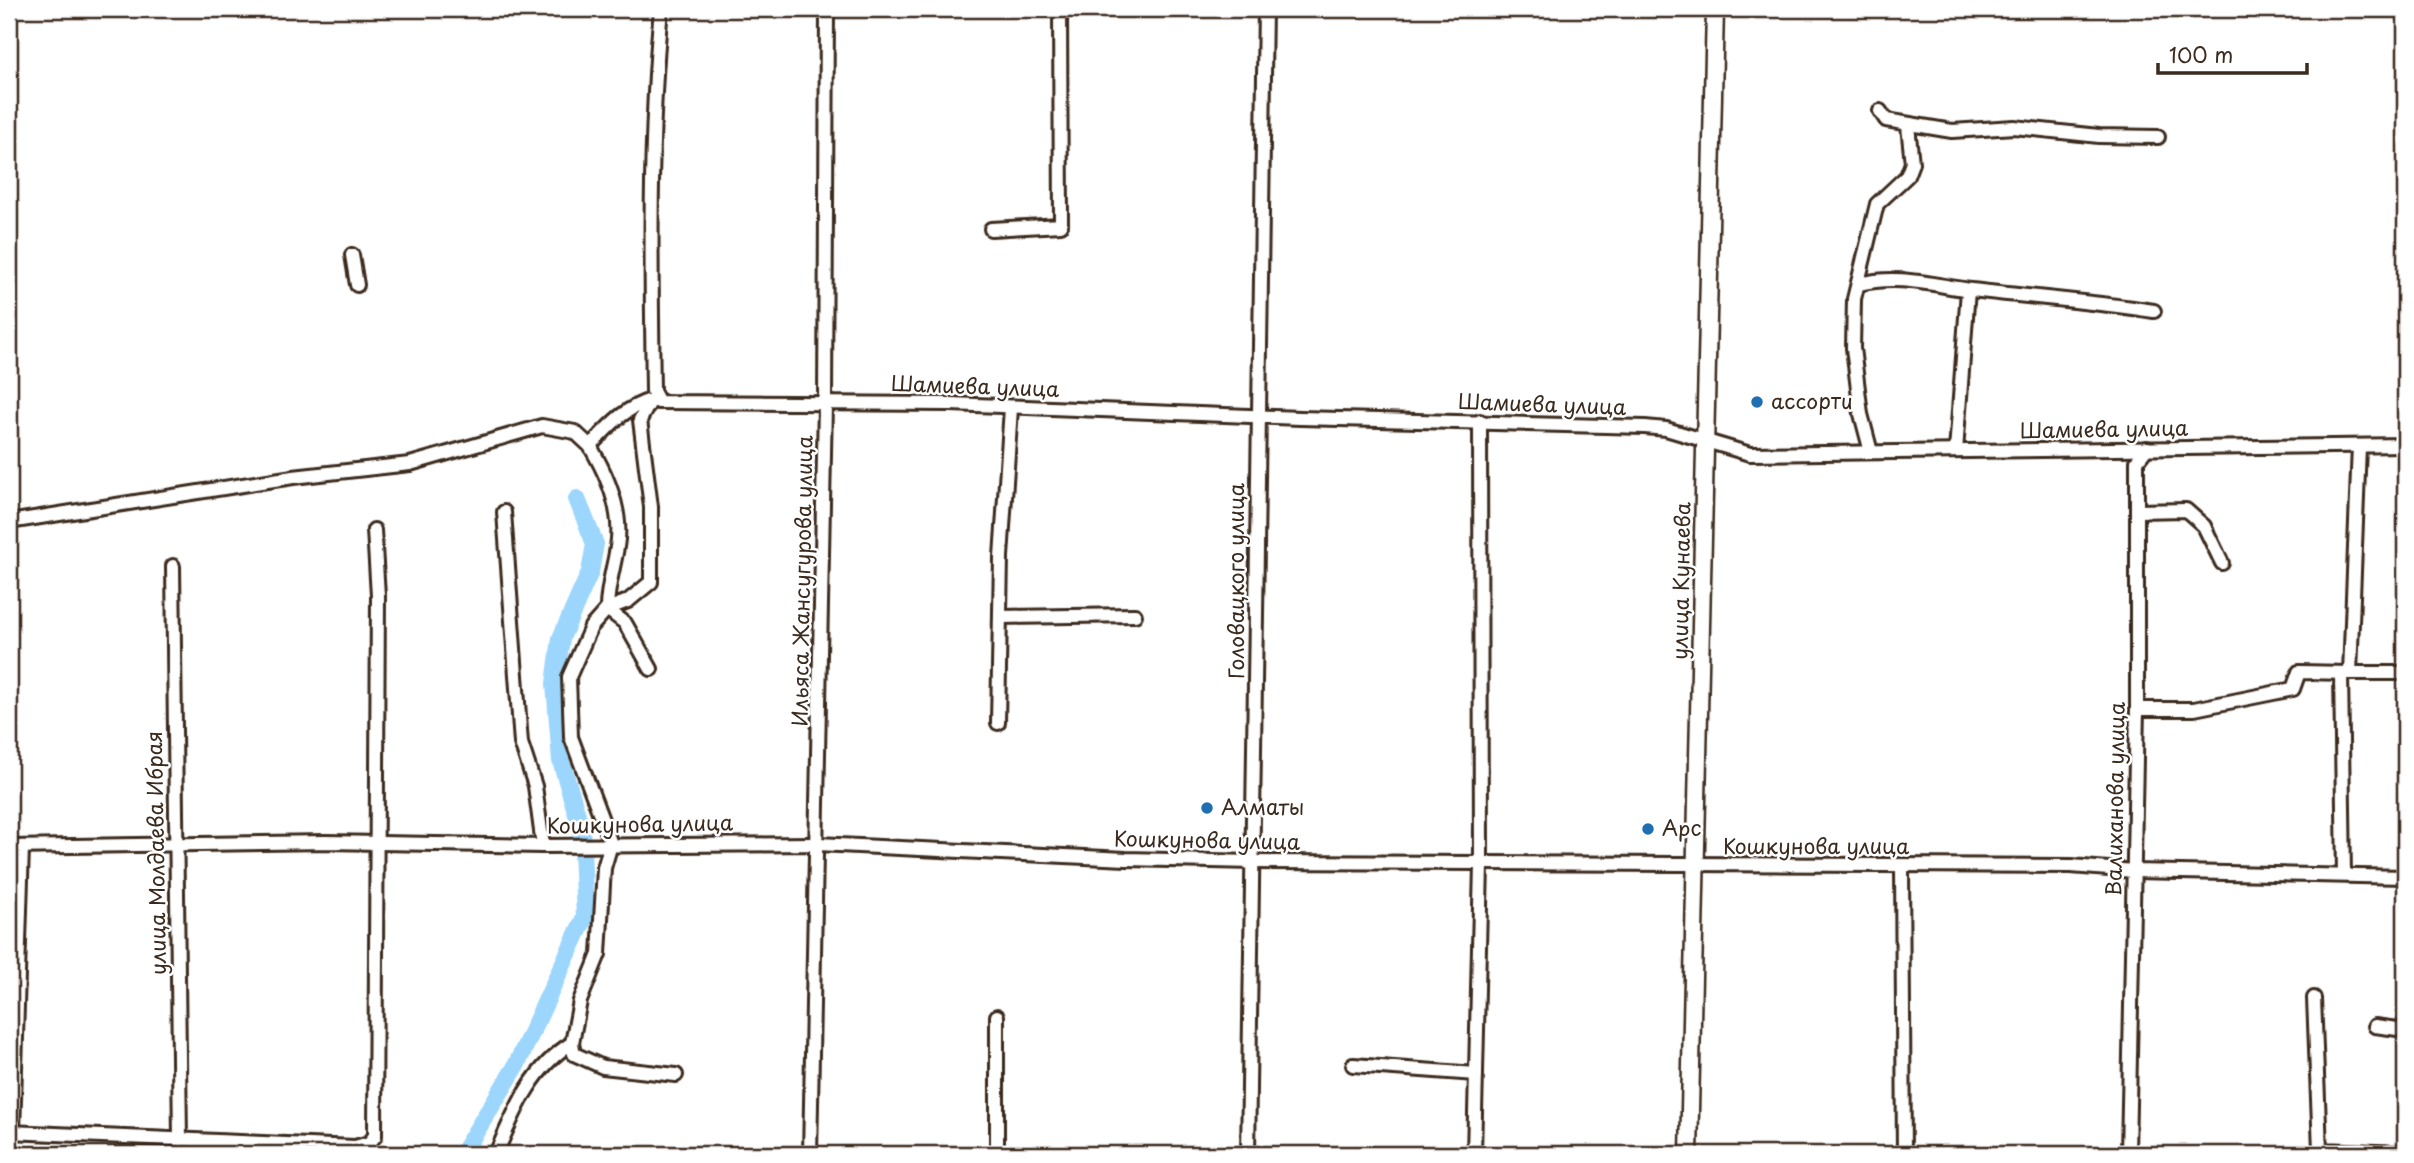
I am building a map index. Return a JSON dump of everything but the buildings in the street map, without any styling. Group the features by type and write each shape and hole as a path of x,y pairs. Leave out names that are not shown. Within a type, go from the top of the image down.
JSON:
{"main road":[{"name":"улица Кунаева","path":"1689,1154 1698,866 1715,9"}],"street":[{"path":"661,9 656,62 651,235 655,401 640,420 651,507 651,582 628,601 607,609 591,626 569,677 567,699 571,737 604,844 599,954 580,1001 572,1043 574,1054 603,1067 676,1075"},
{"name":"Ильяса Жансугурова улица","path":"810,1154 825,404 827,9"},
{"path":"991,229 1061,225 1060,9"},
{"name":"Головацкого улица","path":"1248,1154 1265,9"},
{"path":"1880,111 1886,120 1908,126 1952,131 2014,127 2099,136 2158,137"},
{"path":"1871,452 1861,414 1853,348 1854,299 1877,204 1907,176 1912,163 1908,126"},
{"path":"352,255 356,285"},
{"path":"1859,285 1880,279 1910,279 1968,290 2154,311"},
{"path":"1956,451 1968,290"},
{"path":"590,446 621,414 636,404 655,401"},
{"name":"Шамиева улица","path":"655,401 1011,408 1645,427 1705,440 1750,454 2405,445"},
{"path":"998,723 1001,557 1011,408"},
{"path":"1474,1154 1481,865 1480,421"},
{"path":"9,522 293,477 410,464 542,426 575,432 590,446 607,474 619,537 607,590 607,609"},
{"path":"2344,875 2346,673 2359,515 2359,446"},
{"name":"Валиханова улица","path":"2128,1154 2137,709 2137,461 2147,448"},
{"path":"2137,511 2186,510 2204,526 2222,563"},
{"path":"504,512 520,733 538,800 543,846"},
{"path":"15,847 11,1132 358,1151 369,1143 377,1127 378,842 375,665 378,596 374,530"},
{"name":"улица Молдаева Ибрая","path":"173,566 180,1140"},
{"path":"607,609 625,623 652,669"},
{"path":"1000,617 1135,615"},
{"path":"2137,709 2194,709 2293,689 2299,672 2405,673"},
{"name":"Кошкунова улица","path":"15,847 378,842 543,846 818,844 1126,859 1254,862 2071,866 2134,872 2405,877"},
{"path":"1902,867 1904,1154"},
{"path":"2314,998 2320,1150 2405,1153"},
{"path":"997,1016 997,1154"},
{"path":"2375,1026 2405,1030"},
{"path":"496,1154 518,1101 554,1054 572,1043"},
{"path":"1353,1065 1476,1074"}],"waterway":[{"path":"462,1154 515,1068 585,917 581,828 561,761 555,684 561,638 590,572 595,544 577,499"}],"place":[{"name":"ассорти","path":"1757,402"},
{"name":"Алматы","path":"1207,808"},
{"name":"Арс","path":"1648,829"}]}
